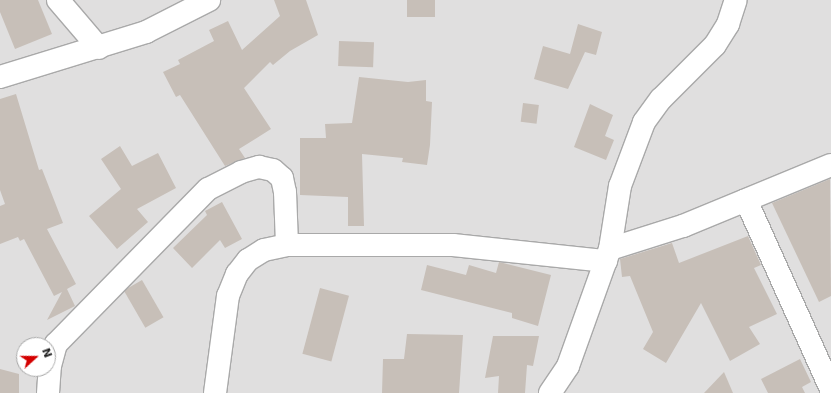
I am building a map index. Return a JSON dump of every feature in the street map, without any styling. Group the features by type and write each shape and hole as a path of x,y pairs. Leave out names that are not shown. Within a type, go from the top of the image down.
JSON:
{"street":[{"path":"58,0 99,48"},
{"path":"0,77 99,48 146,32 209,0"},
{"path":"550,393 568,366 608,255 620,186 644,122 661,99 715,45 728,24 736,0"},
{"path":"215,393 228,296 237,274 248,260 264,250 287,245 453,245 608,255 831,165"},
{"path":"48,393 50,366 56,344 208,189 241,172 259,167 273,170 282,178 285,192 287,245"},
{"path":"746,200 831,389"}],"shaded area":[{"path":"0,0 831,0 831,393 0,393"}],"building":[{"path":"0,0 38,0 52,34 15,49 0,12"},
{"path":"274,0 306,0 318,35 290,51 273,65 270,62 244,88 271,129 239,149 245,158 225,166 180,95 176,97 163,72 180,64 178,60 214,41 209,30 228,21 242,50 280,16"},
{"path":"407,0 435,0 435,17 407,17"},
{"path":"578,24 602,32 596,55 585,52 568,89 534,79 543,46 570,54"},
{"path":"339,41 374,42 373,67 338,66"},
{"path":"359,77 408,82 426,80 426,101 432,102 430,145 427,165 402,162 403,158 362,154 364,226 348,226 348,197 300,195 300,138 326,138 325,124 352,123"},
{"path":"16,94 39,170 42,169 63,223 47,229 76,284 67,289 75,306 47,320 62,292 54,296 24,239 20,241 18,237 0,244 0,206 5,204 0,190 0,99"},
{"path":"523,103 539,105 537,124 521,122"},
{"path":"590,104 613,115 605,136 614,140 606,160 574,147"},
{"path":"120,146 132,166 158,153 176,188 137,209 148,222 117,249 89,216 121,189 101,159"},
{"path":"830,179 831,296 819,302 772,203"},
{"path":"222,202 242,239 225,248 220,240 192,268 173,248 207,215 205,211"},
{"path":"748,236 761,265 754,268 777,314 749,327 760,344 730,361 701,303 666,363 643,349 653,332 630,276 622,277 620,259 672,243 679,263"},
{"path":"499,262 551,275 538,326 512,318 512,313 421,290 427,265 466,275 469,265 496,273"},
{"path":"142,280 164,317 145,328 124,290"},
{"path":"320,288 349,296 331,361 302,354"},
{"path":"407,334 463,335 459,393 382,393 383,359 404,359"},
{"path":"493,336 539,336 533,366 527,365 525,393 498,393 499,376 485,378"},
{"path":"800,359 811,382 802,387 805,393 768,393 761,379"},
{"path":"0,369 16,373 16,377 19,377 19,393 0,393"},
{"path":"724,372 733,393 704,393"}]}
